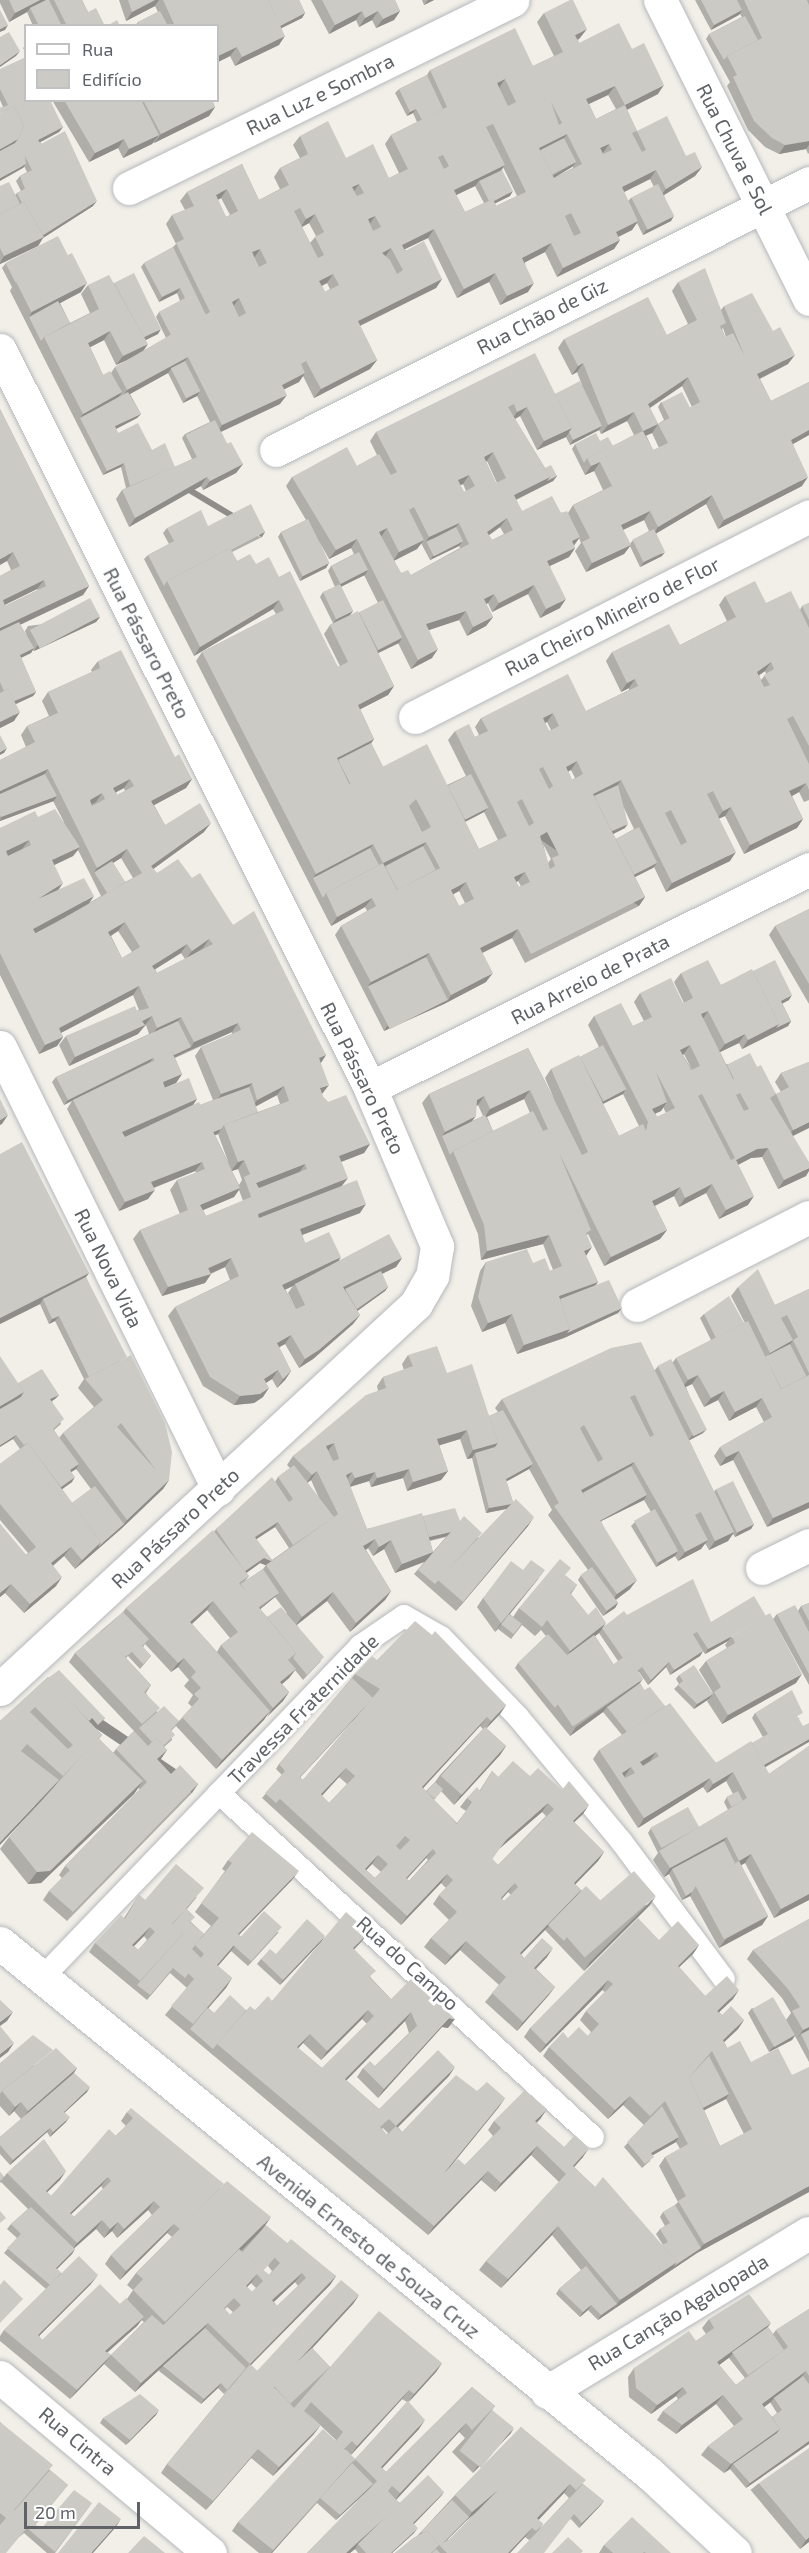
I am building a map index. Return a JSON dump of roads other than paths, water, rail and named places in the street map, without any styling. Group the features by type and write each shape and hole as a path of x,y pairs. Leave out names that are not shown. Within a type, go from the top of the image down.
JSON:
{"street":[{"name":"Rua Luz e Sombra","path":"129,188 512,0"},
{"name":"Rua Chuva e Sol","path":"660,0 809,299"},
{"name":"Rua Chão de Giz","path":"276,450 809,183"},
{"name":"Rua Pássaro Preto","path":"0,350 370,1088 434,1231 432,1276 416,1304 0,1689"},
{"name":"Rua Cheiro Mineiro de Flor","path":"415,717 809,516"},
{"name":"Rua Arreio de Prata","path":"370,1088 809,869"},
{"name":"Rua Nova Vida","path":"0,1047 218,1489"},
{"path":"637,1305 809,1217"},
{"path":"762,1568 809,1545"},
{"name":"Avenida Ernesto de Souza Cruz","path":"0,1943 649,2473 735,2553"},
{"name":"Rua Canção Agalopada","path":"547,2392 809,2233"},
{"name":"Rua Cintra","path":"0,2377 210,2553"}],"lane":[{"name":"Travessa Fraternidade","path":"42,1978 360,1646 395,1618 413,1617 441,1637 518,1717 621,1842 724,1979"},
{"name":"Rua do Campo","path":"219,1793 593,2137"}]}
